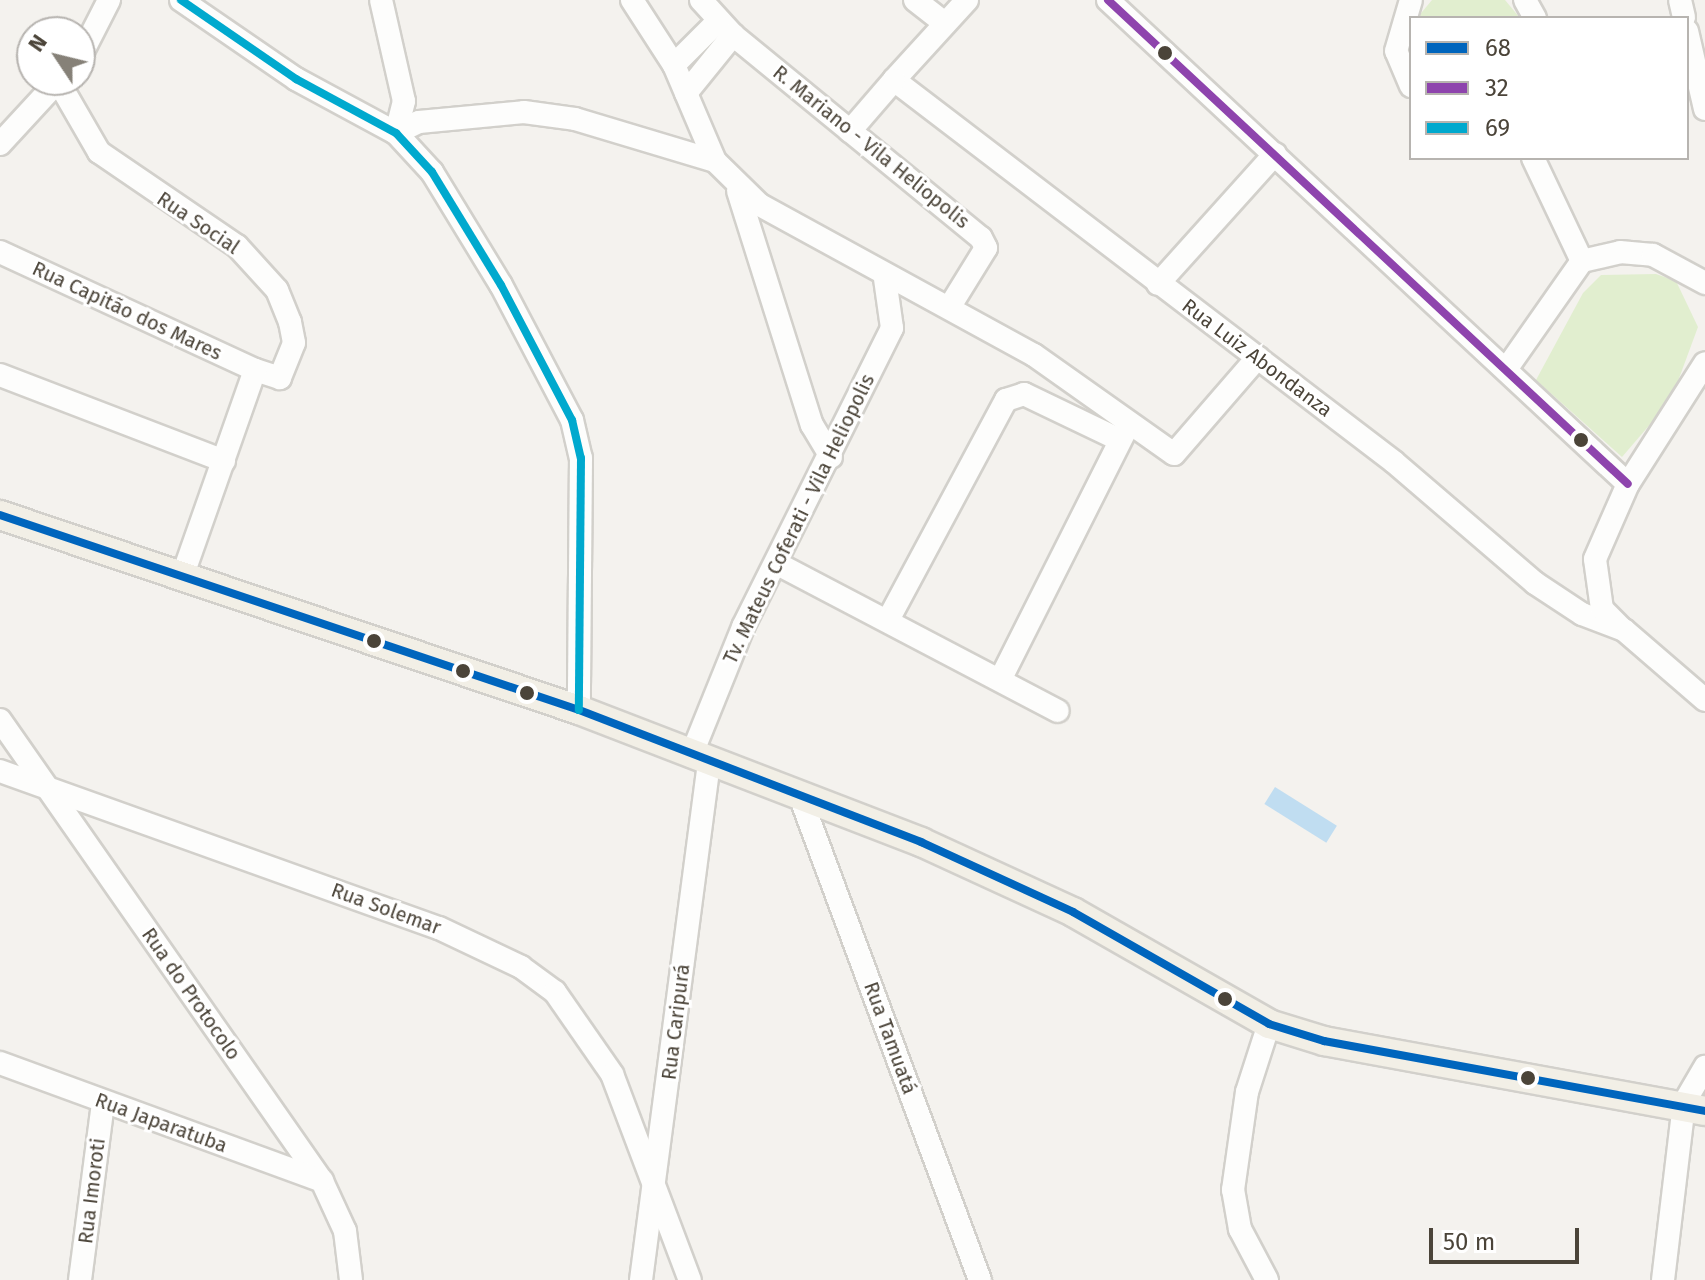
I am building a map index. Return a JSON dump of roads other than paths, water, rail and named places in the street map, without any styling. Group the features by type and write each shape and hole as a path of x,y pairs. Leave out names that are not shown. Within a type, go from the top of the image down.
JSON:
{"main road":[{"path":"0,515 579,710 700,760 993,872 1269,1024 1324,1041 1695,1107"}],"street":[{"path":"96,26 109,0"},
{"path":"181,0 296,79 396,133 432,172 572,420 583,515 579,710"},
{"path":"381,0 404,101 396,133"},
{"path":"632,0 674,65 715,161 738,191 812,425 831,457"},
{"name":"R. Mariano - Vila Heliopolis","path":"701,0 726,28 985,243 949,308"},
{"path":"915,0 944,23"},
{"path":"850,131 967,0"},
{"path":"1108,0 1507,368 1628,484"},
{"path":"1409,81 1396,51 1411,0"},
{"path":"674,65 726,28"},
{"path":"686,93 726,28"},
{"path":"1689,35 1700,55 1705,109"},
{"name":"Rua Luiz Abondanza","path":"894,80 1158,284 1258,357 1548,592 1624,630 1705,700"},
{"path":"0,144 44,96"},
{"name":"Rua Social","path":"67,96 99,152 237,246 277,290 294,343 280,378 255,370"},
{"path":"396,133 419,122 524,112 575,119 715,161"},
{"path":"1158,284 1275,154"},
{"path":"1534,160 1582,261"},
{"path":"738,191 885,279 949,308 1034,355 1125,432"},
{"name":"Rua Capitão dos Mares","path":"0,252 255,370"},
{"path":"1507,368 1582,261 1620,252 1653,255 1705,283"},
{"name":"Tv. Mateus Coferati - Vila Heliopolis","path":"700,760 776,563 831,457 892,328 885,279"},
{"path":"888,620 1006,400 1024,394 1180,453 1258,357"},
{"path":"1624,630 1602,609 1595,559 1628,484 1700,391 1705,363"},
{"path":"182,577 255,370"},
{"path":"0,375 224,461"},
{"path":"1001,678 1125,432"},
{"path":"776,563 1001,678 1058,711"},
{"name":"Rua do Protocolo","path":"0,720 322,1181 345,1231 351,1280"},
{"name":"Rua Caripurá","path":"641,1280 654,1187 700,760"},
{"name":"Rua Solemar","path":"0,771 439,928 521,967 580,1022 612,1074 690,1280"},
{"name":"Rua Tamuatá","path":"800,796 977,1277"},
{"path":"1267,1280 1240,1229 1233,1190 1247,1092 1269,1024"},
{"name":"Rua Japaratuba","path":"5,1067 322,1181"},
{"path":"1663,1280 1705,1067"},
{"name":"Rua Imoroti","path":"80,1280 103,1102"}],"water":[{"path":"1275,787 1337,826 1326,843 1264,804"}]}
